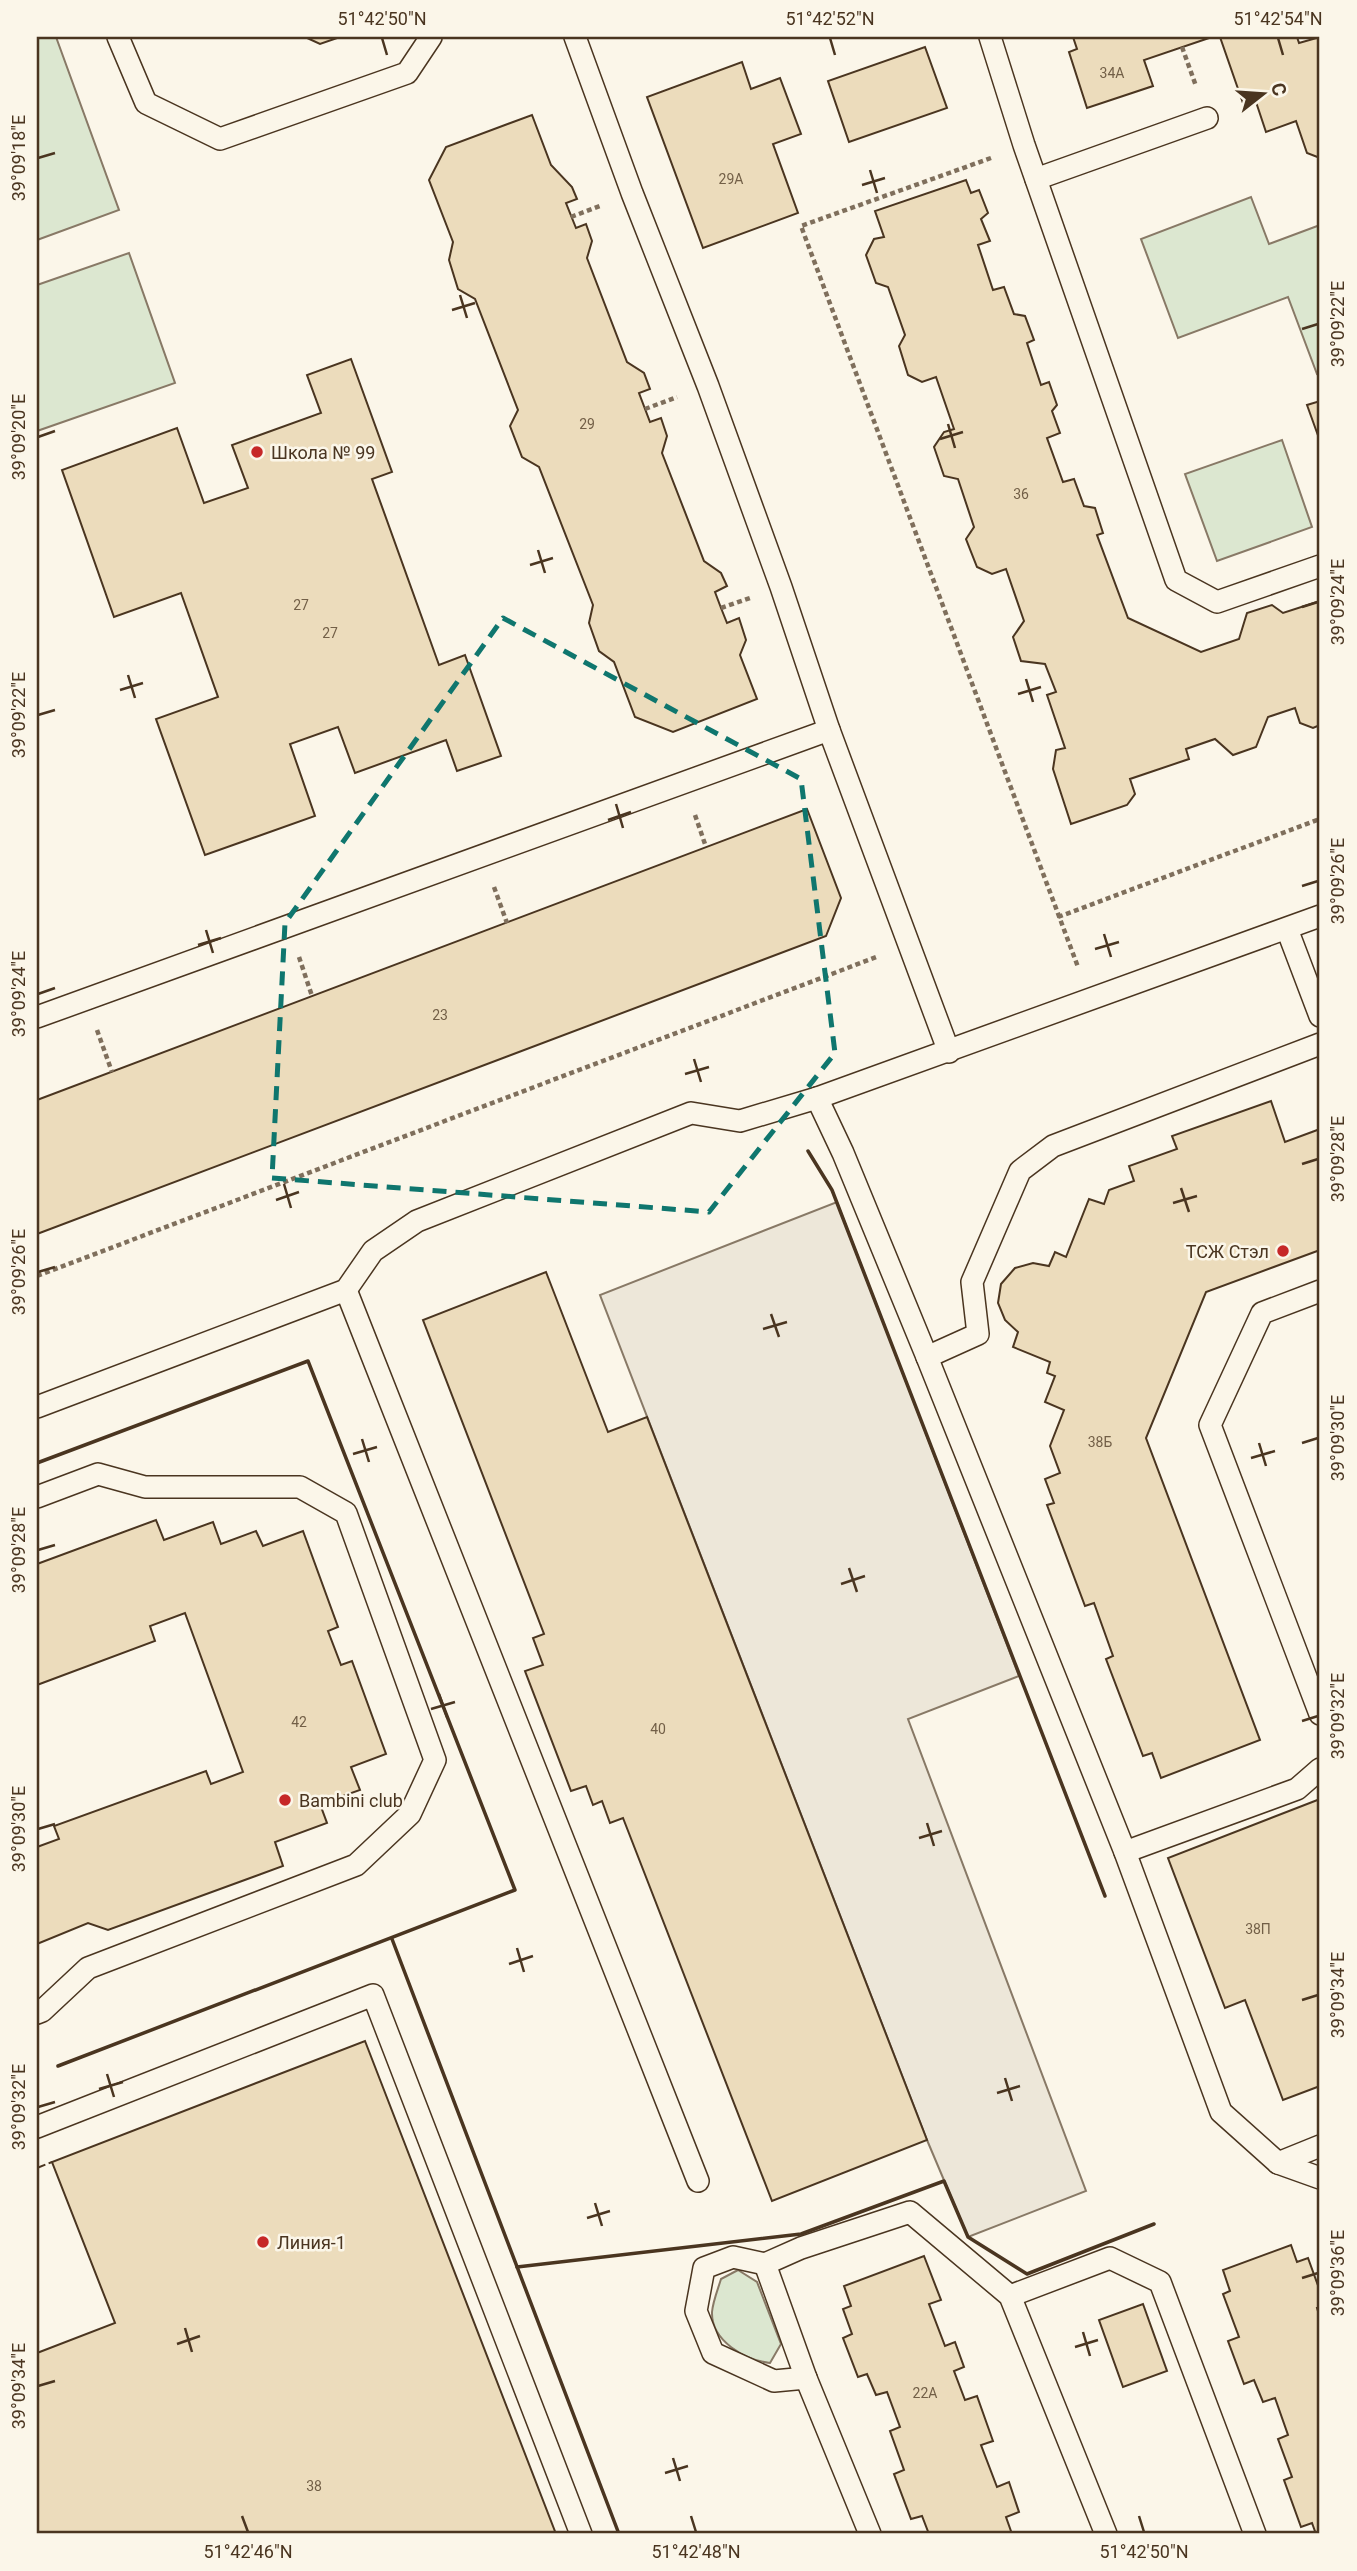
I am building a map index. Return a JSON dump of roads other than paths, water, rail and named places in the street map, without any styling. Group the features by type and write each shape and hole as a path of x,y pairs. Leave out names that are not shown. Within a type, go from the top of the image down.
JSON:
{"lane":[{"path":"118,37 146,103 220,139 407,73 431,37"},
{"path":"575,37 781,587 829,730 949,1052"},
{"path":"990,37 1024,145 1176,580 1217,602 1320,566"},
{"path":"1037,179 1207,118"},
{"path":"37,1017 829,730"},
{"path":"37,1406 345,1290 373,1251 417,1222 691,1114 740,1121 817,1098 1320,916"},
{"path":"1287,929 1320,1016"},
{"path":"927,1357 978,1334 972,1282 1020,1171 1054,1146 1320,1044"},
{"path":"817,1098 843,1153 927,1357 1125,1852 1221,2112 1278,2162 1320,2178"},
{"path":"345,1290 698,2182"},
{"path":"1320,1291 1262,1313 1210,1425 1320,1714"},
{"path":"37,1497 99,1474 145,1487 300,1487 346,1513 435,1760 410,1814 356,1865 88,1968 37,2013"},
{"path":"1125,1852 1297,1789 1320,1769"},
{"path":"37,2127 373,1995 581,2534"},
{"path":"1278,2162 1320,2146"},
{"path":"806,2378 774,2381 713,2353 696,2311 704,2268 733,2257 765,2264 801,2248 910,2212 1010,2296 1106,2534"},
{"path":"1010,2296 1110,2258 1160,2282 1255,2534"},
{"path":"765,2264 806,2378 870,2534"}],"place":[{"name":"Школа № 99","path":"257,452"},
{"name":"ТСЖ Стэл","path":"1283,1251"},
{"name":"Bambini club","path":"285,1800"},
{"name":"Линия-1","path":"263,2242"}]}
